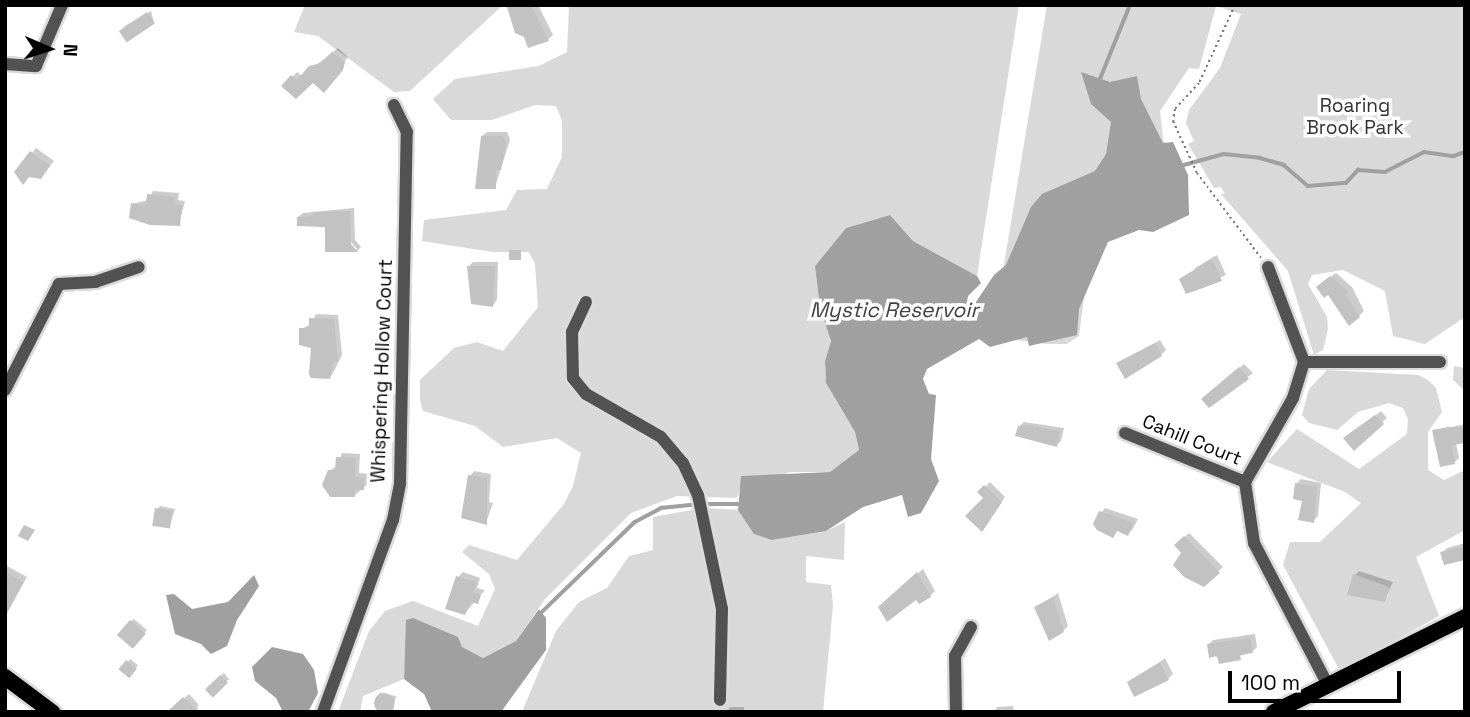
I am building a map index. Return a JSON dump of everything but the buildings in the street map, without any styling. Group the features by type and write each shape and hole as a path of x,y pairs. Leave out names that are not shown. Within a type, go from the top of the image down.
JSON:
{"main road":[{"path":"1274,712 1465,617"},
{"path":"5,677 52,712"}],"street":[{"path":"5,64 36,66 62,5"},
{"name":"Whispering Hollow Court","path":"323,712 393,520 400,483 407,132 394,105"},
{"path":"5,390 59,284 95,282 139,267"},
{"path":"1268,267 1304,362 1293,398 1245,482 1254,543 1328,685"},
{"path":"586,302 572,332 573,378 586,394 662,437 683,463 698,495 722,609 720,700"},
{"path":"1304,362 1440,362"},
{"name":"Cahill Court","path":"1125,433 1245,482"},
{"path":"956,712 955,656 971,626"}],"path":[{"path":"1234,5 1199,83 1175,109 1176,132 1197,173 1268,267"}],"green space":[{"path":"305,5 503,5 410,91 394,92 318,36 294,32"},
{"path":"569,5 1019,5 977,276 913,241 890,215 846,228 815,266 820,308 831,341 825,361 826,383 855,432 859,450 851,459 830,472 790,472 740,489 737,498 677,496 631,513 545,599 516,641 483,658 407,620 404,679 363,696 360,712 338,712 369,631 385,611 413,601 478,626 495,589 489,574 462,552 469,545 517,560 564,504 573,486 581,453 557,438 503,447 475,426 423,411 420,400 420,380 454,348 477,342 503,351 538,307 535,264 529,252 493,252 422,241 424,220 506,210 517,190 547,189 562,157 562,121 556,106 535,105 492,120 451,120 433,99 455,79 539,66 567,52"},
{"name":"Roaring Brook Park","path":"1047,5 1465,5 1465,317 1425,344 1393,336 1385,291 1343,270 1312,275 1308,284 1327,317 1328,329 1323,350 1314,355 1288,271 1221,194 1225,194 1221,187 1214,188 1188,144 1194,141 1186,123 1189,110 1220,68 1241,14 1216,6 1199,69 1189,68 1160,111 1163,139 1173,161 1103,234 1087,274 1079,336 1067,344 992,337"},
{"path":"1454,366 1465,368 1465,391 1453,380"},
{"path":"1327,370 1418,375 1428,380 1436,388 1442,412 1428,432 1428,470 1444,480 1465,470 1465,530 1416,557 1439,616 1340,671 1283,565 1290,542 1320,542 1361,503 1345,492 1267,462 1297,429 1359,469 1407,434 1408,419 1403,408 1389,403 1358,412 1337,430 1309,423 1302,415 1309,389"},
{"path":"703,508 742,510 772,540 826,531 845,522 844,560 806,556 806,582 831,585 833,606 823,712 522,712 556,631 579,602 607,588 629,556 653,550 653,517"}],"water":[{"name":"Mystic Reservoir","path":"1081,72 1110,82 1137,76 1141,99 1163,143 1173,142 1188,175 1189,215 1153,232 1139,230 1108,242 1079,309 1077,335 1029,346 1027,337 990,347 979,339 927,369 923,379 929,394 936,395 931,459 939,481 921,513 908,517 902,495 863,507 826,531 772,540 754,534 738,510 741,476 830,472 859,450 855,432 826,383 825,361 831,341 820,308 815,266 846,228 890,215 913,241 977,276 981,283 968,296 964,320 994,275 1006,265 1031,207 1042,194 1095,171 1106,154 1111,122 1091,104"},
{"path":"254,575 259,586 237,620 227,646 211,654 201,644 175,634 166,595 174,594 192,609 228,602"},
{"path":"539,609 546,618 546,650 501,712 432,712 424,694 404,679 406,620 413,618 458,637 462,647 483,658 516,641"},
{"path":"272,647 303,654 314,670 318,693 308,712 283,712 276,698 255,681 252,667"}],"waterway":[{"path":"1100,79 1130,5"},
{"path":"1184,165 1224,154 1260,158 1284,165 1308,186 1346,183 1358,170 1385,172 1424,152 1454,156 1465,152"},
{"path":"542,612 635,522 661,508 697,504"},
{"path":"705,504 738,504"}]}
